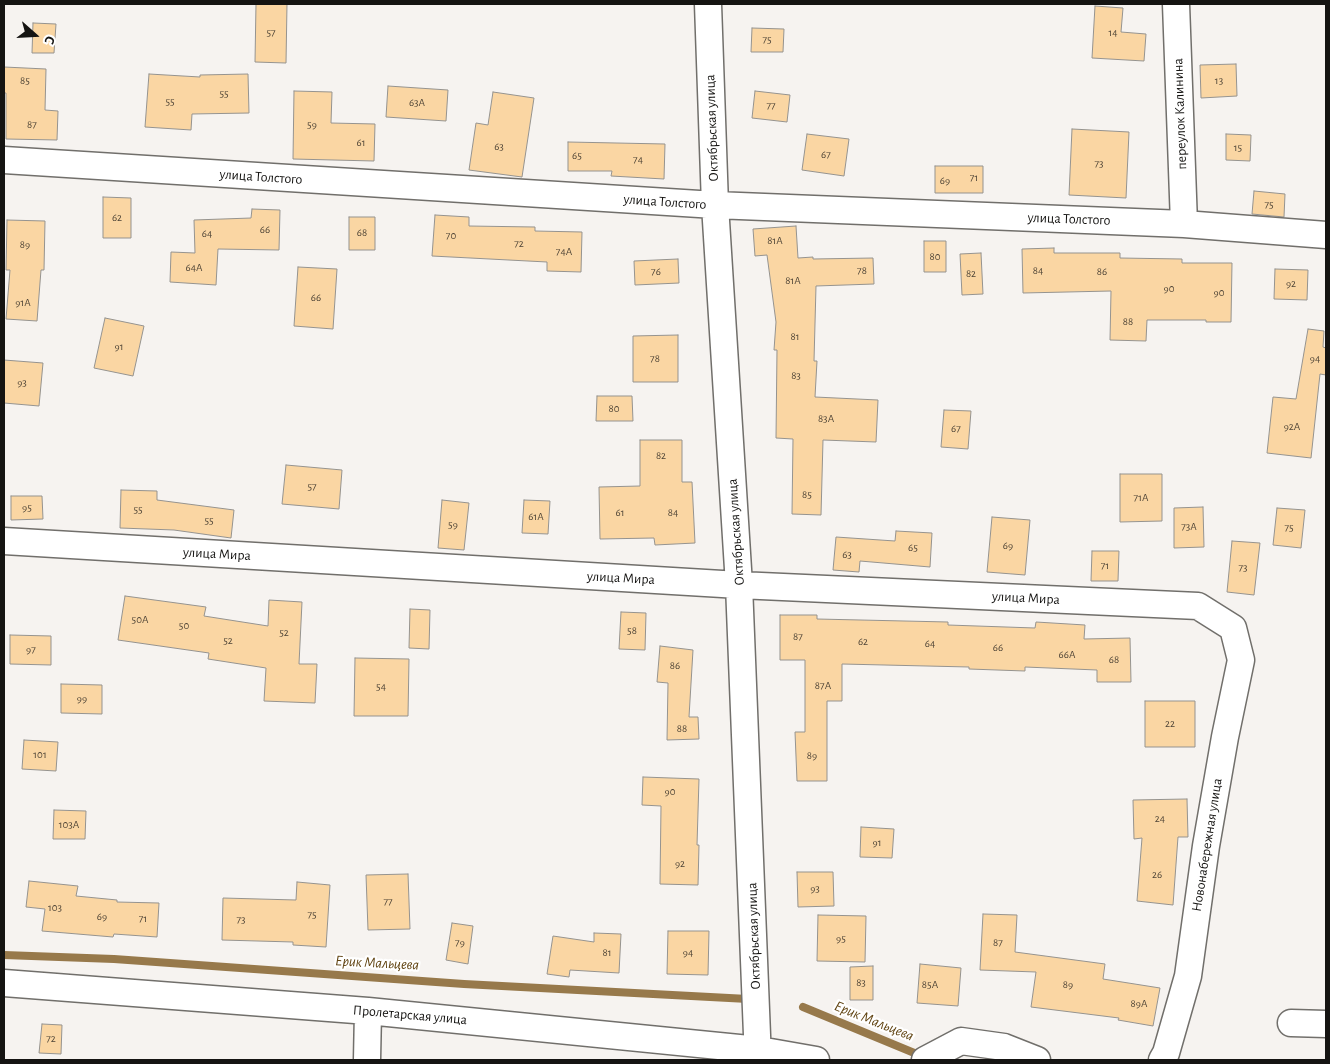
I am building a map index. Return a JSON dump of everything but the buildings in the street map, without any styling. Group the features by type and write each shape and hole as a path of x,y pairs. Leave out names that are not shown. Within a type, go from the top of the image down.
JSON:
{"street":[{"name":"Октябрьская улица","path":"708,4 715,206 739,585 758,1055"},
{"name":"переулок Калинина","path":"1176,4 1184,224"},
{"name":"улица Толстого","path":"4,160 715,206 1184,224 1326,235"},
{"name":"улица Мира","path":"4,541 739,585 1198,606 1233,628"},
{"name":"Новонабережная улица","path":"1162,1060 1166,1053 1188,976 1208,837 1225,737 1241,660 1233,628"},
{"name":"Пролетарская улица","path":"4,983 368,1011 816,1060"},
{"path":"367,1060 368,1011"},
{"path":"1291,1023 1326,1024"},
{"path":"925,1060 961,1041 1004,1047 1037,1060"}],"waterway":[{"name":"Ерик Мальцева","path":"4,955 114,959 464,984 748,999"},
{"name":"Ерик Мальцева","path":"803,1007 924,1057"}]}
